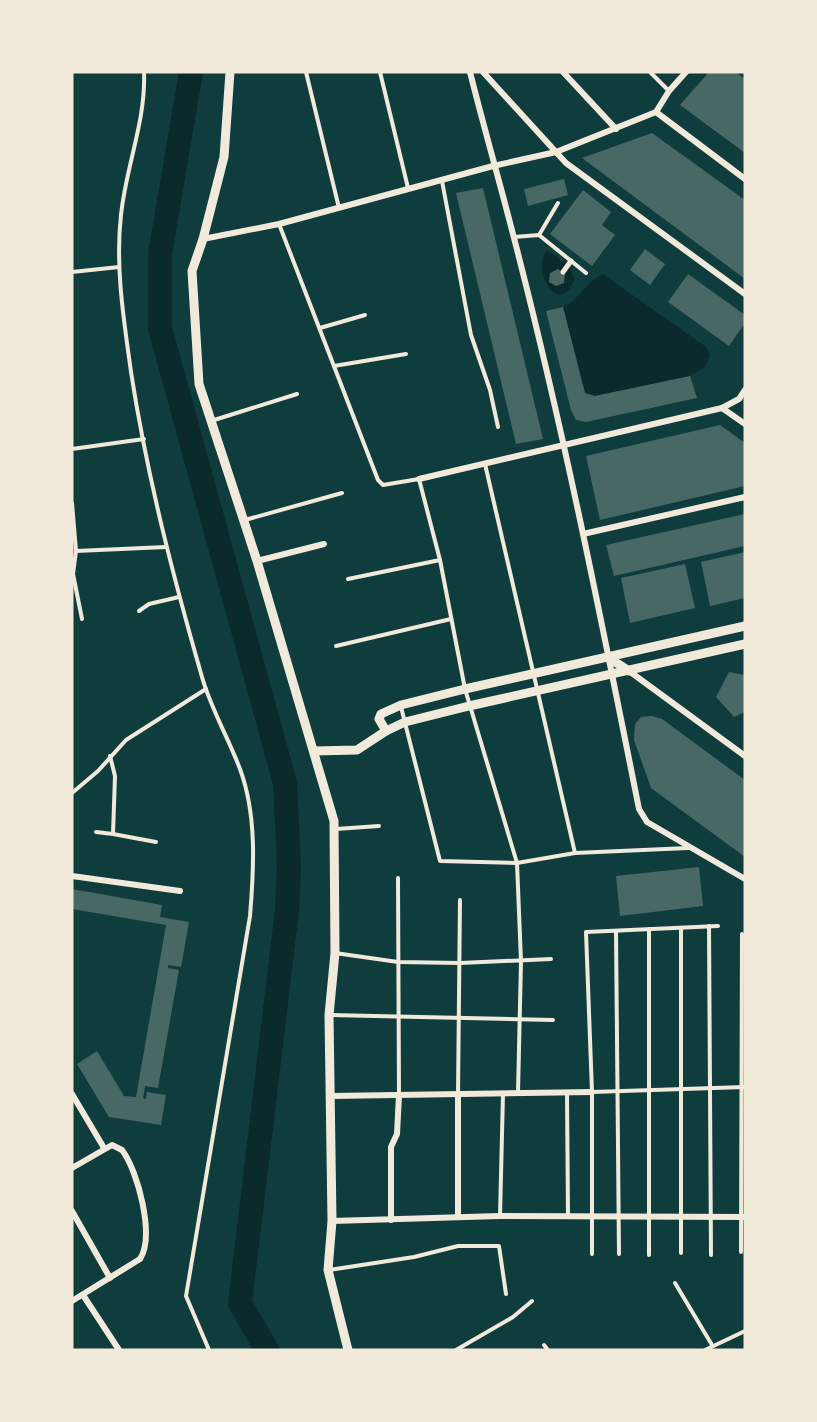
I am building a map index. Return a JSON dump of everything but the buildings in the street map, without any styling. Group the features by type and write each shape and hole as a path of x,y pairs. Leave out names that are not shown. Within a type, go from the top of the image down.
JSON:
{"street":[{"path":"230,72 224,158 204,239 192,271 199,384 257,561 335,829 335,953 329,1015 332,1221 328,1270 348,1350"},
{"path":"470,72 493,166 514,237 563,444 639,809 647,822 688,848 745,879"},
{"path":"483,72 567,163 745,294"},
{"path":"563,72 616,129"},
{"path":"204,239 279,224 493,166 556,152 656,112 669,91 686,72"},
{"path":"656,112 745,179"},
{"path":"563,273 571,261"},
{"path":"419,479 722,408 739,399 745,390"},
{"path":"739,399 745,403"},
{"path":"722,408 745,424"},
{"path":"583,534 745,497"},
{"path":"257,561 324,544"},
{"path":"386,731 379,719 381,714 401,705 745,626"},
{"path":"314,751 357,750 405,722 745,644"},
{"path":"609,658 745,756"},
{"path":"72,876 180,891"},
{"path":"331,1096 518,1095 592,1092"},
{"path":"72,1094 104,1148"},
{"path":"391,1220 391,1147 397,1134 399,1095"},
{"path":"458,1095 458,1217"},
{"path":"72,1168 104,1148 115,1146 124,1153 140,1191 146,1241 140,1259 72,1301"},
{"path":"72,1211 110,1278"},
{"path":"332,1221 500,1216 743,1217"},
{"path":"83,1295 119,1350"}],"lane":[{"path":"144,72 141,122 121,214 119,267 132,372 166,547 179,597 206,689 241,770 251,810 254,870 250,916 186,1296 209,1350"},
{"path":"306,72 339,208"},
{"path":"380,72 408,189"},
{"path":"650,72 669,91"},
{"path":"442,181 471,335 490,390 498,427"},
{"path":"539,235 558,203"},
{"path":"279,224 378,480 383,485 419,479 440,560 469,706 517,863 521,960 518,1095"},
{"path":"514,237 539,235 586,273"},
{"path":"72,272 119,267"},
{"path":"320,328 364,315"},
{"path":"334,366 406,354"},
{"path":"211,422 297,394"},
{"path":"72,449 144,440"},
{"path":"485,464 576,853"},
{"path":"244,520 342,493"},
{"path":"72,503 76,551 73,574 82,619"},
{"path":"76,551 166,547"},
{"path":"348,579 440,560"},
{"path":"139,611 149,604 179,597"},
{"path":"336,646 451,619"},
{"path":"72,793 98,771 109,756 126,740 206,689"},
{"path":"401,705 440,861 517,863 576,853 688,848"},
{"path":"109,756 115,776 113,834"},
{"path":"335,829 379,826"},
{"path":"96,832 156,842"},
{"path":"398,878 399,1095"},
{"path":"458,1095 460,900"},
{"path":"592,1254 592,1092 586,932 718,926"},
{"path":"709,927 711,1255"},
{"path":"681,928 681,1253"},
{"path":"649,929 651,1090 649,1255"},
{"path":"616,931 619,1254"},
{"path":"741,1252 743,1217 742,934"},
{"path":"335,953 398,962 460,963 551,959"},
{"path":"329,1015 553,1020"},
{"path":"592,1092 681,1091 743,1087"},
{"path":"500,1216 502,1094"},
{"path":"567,1094 568,1216"},
{"path":"328,1270 414,1257 458,1246 499,1246 506,1294"},
{"path":"675,1283 712,1345"},
{"path":"456,1350 513,1317 532,1301"},
{"path":"705,1350 745,1331"},
{"path":"544,1345 548,1350"}],"water":[{"path":"547,250 569,266 575,279 569,290 560,295 549,288 543,276 542,262"},
{"path":"603,274 706,347 710,355 705,367 690,376 595,396 585,393 563,307"}],"waterway":[{"path":"191,72 160,254 160,328 285,783 289,867 287,910 240,1303 267,1350"}]}
